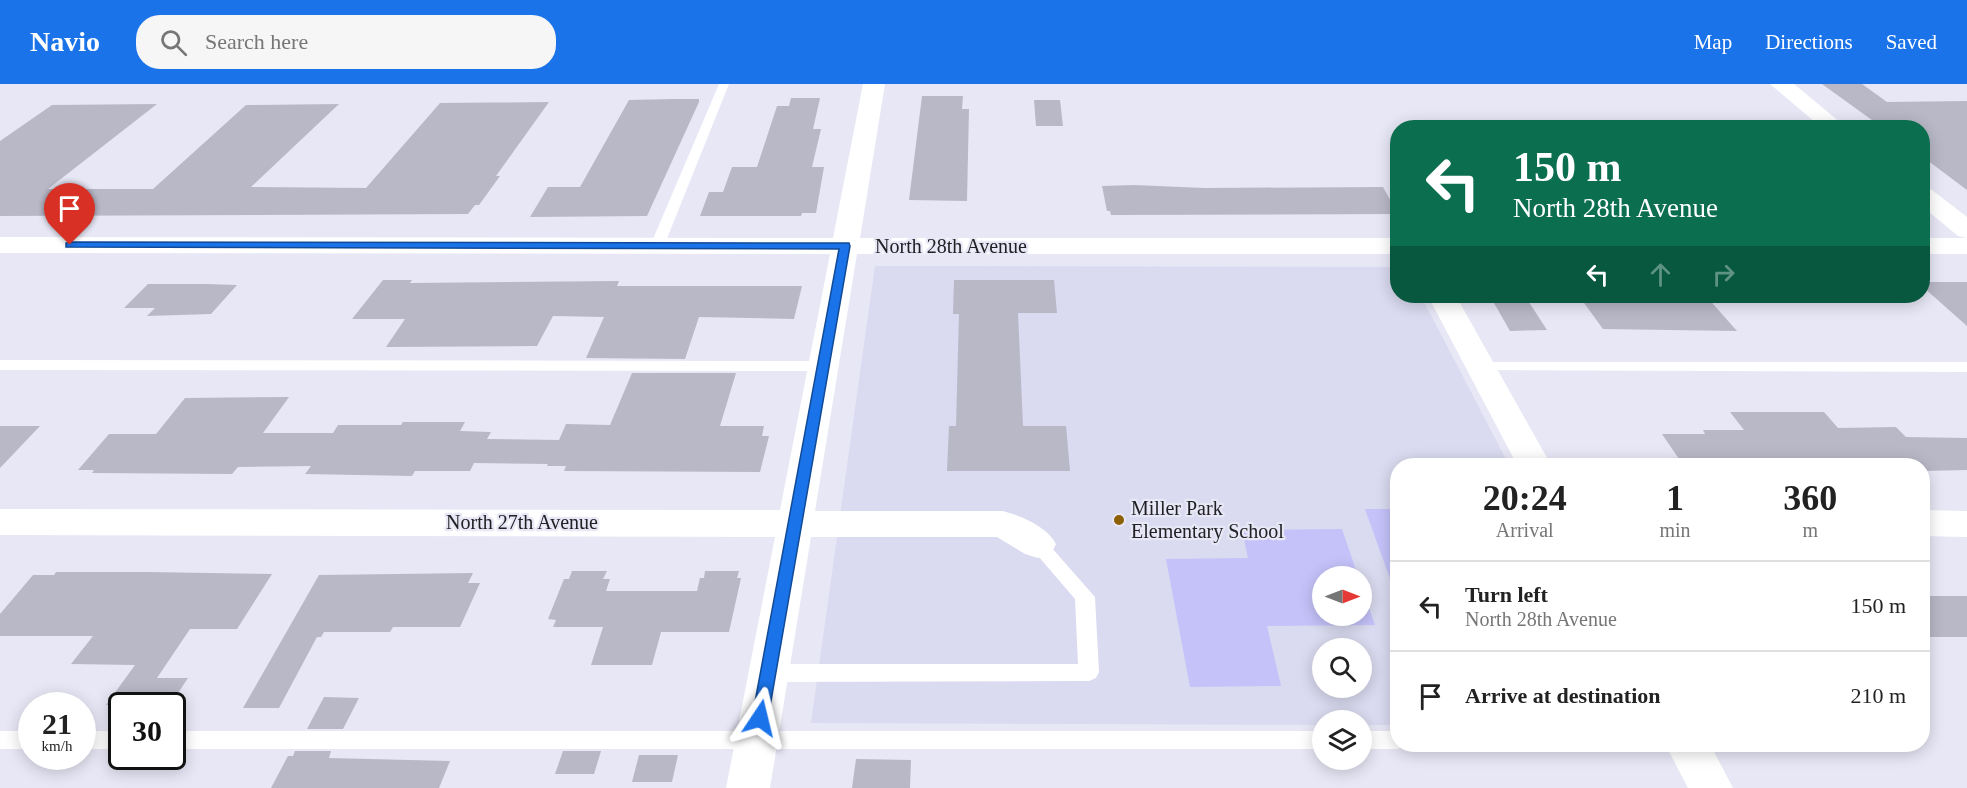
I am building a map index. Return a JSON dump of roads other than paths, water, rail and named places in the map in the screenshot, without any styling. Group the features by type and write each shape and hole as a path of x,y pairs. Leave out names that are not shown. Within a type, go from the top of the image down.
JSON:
{"street":[{"path":"748,788 874,84"},
{"path":"1781,84 1826,120"},
{"path":"1930,201 1967,230"},
{"name":"North 28th Avenue","path":"0,245 1390,246"},
{"path":"1930,246 1967,246"},
{"path":"1446,303 1530,458"},
{"name":"North 27th Avenue","path":"0,522 1003,524 1038,544"},
{"path":"1930,524 1967,524"},
{"path":"1691,752 1711,788"}],"lane":[{"path":"657,246 724,84"},
{"path":"0,365 823,366"},
{"path":"1480,367 1967,367"},
{"path":"768,673 1089,672 1085,597 1038,544"},
{"path":"0,740 18,740"},
{"path":"186,740 1312,740"},
{"path":"1372,740 1390,740"}],"place":[{"name":"Miller Park Elementary School","path":"1119,520"}]}
